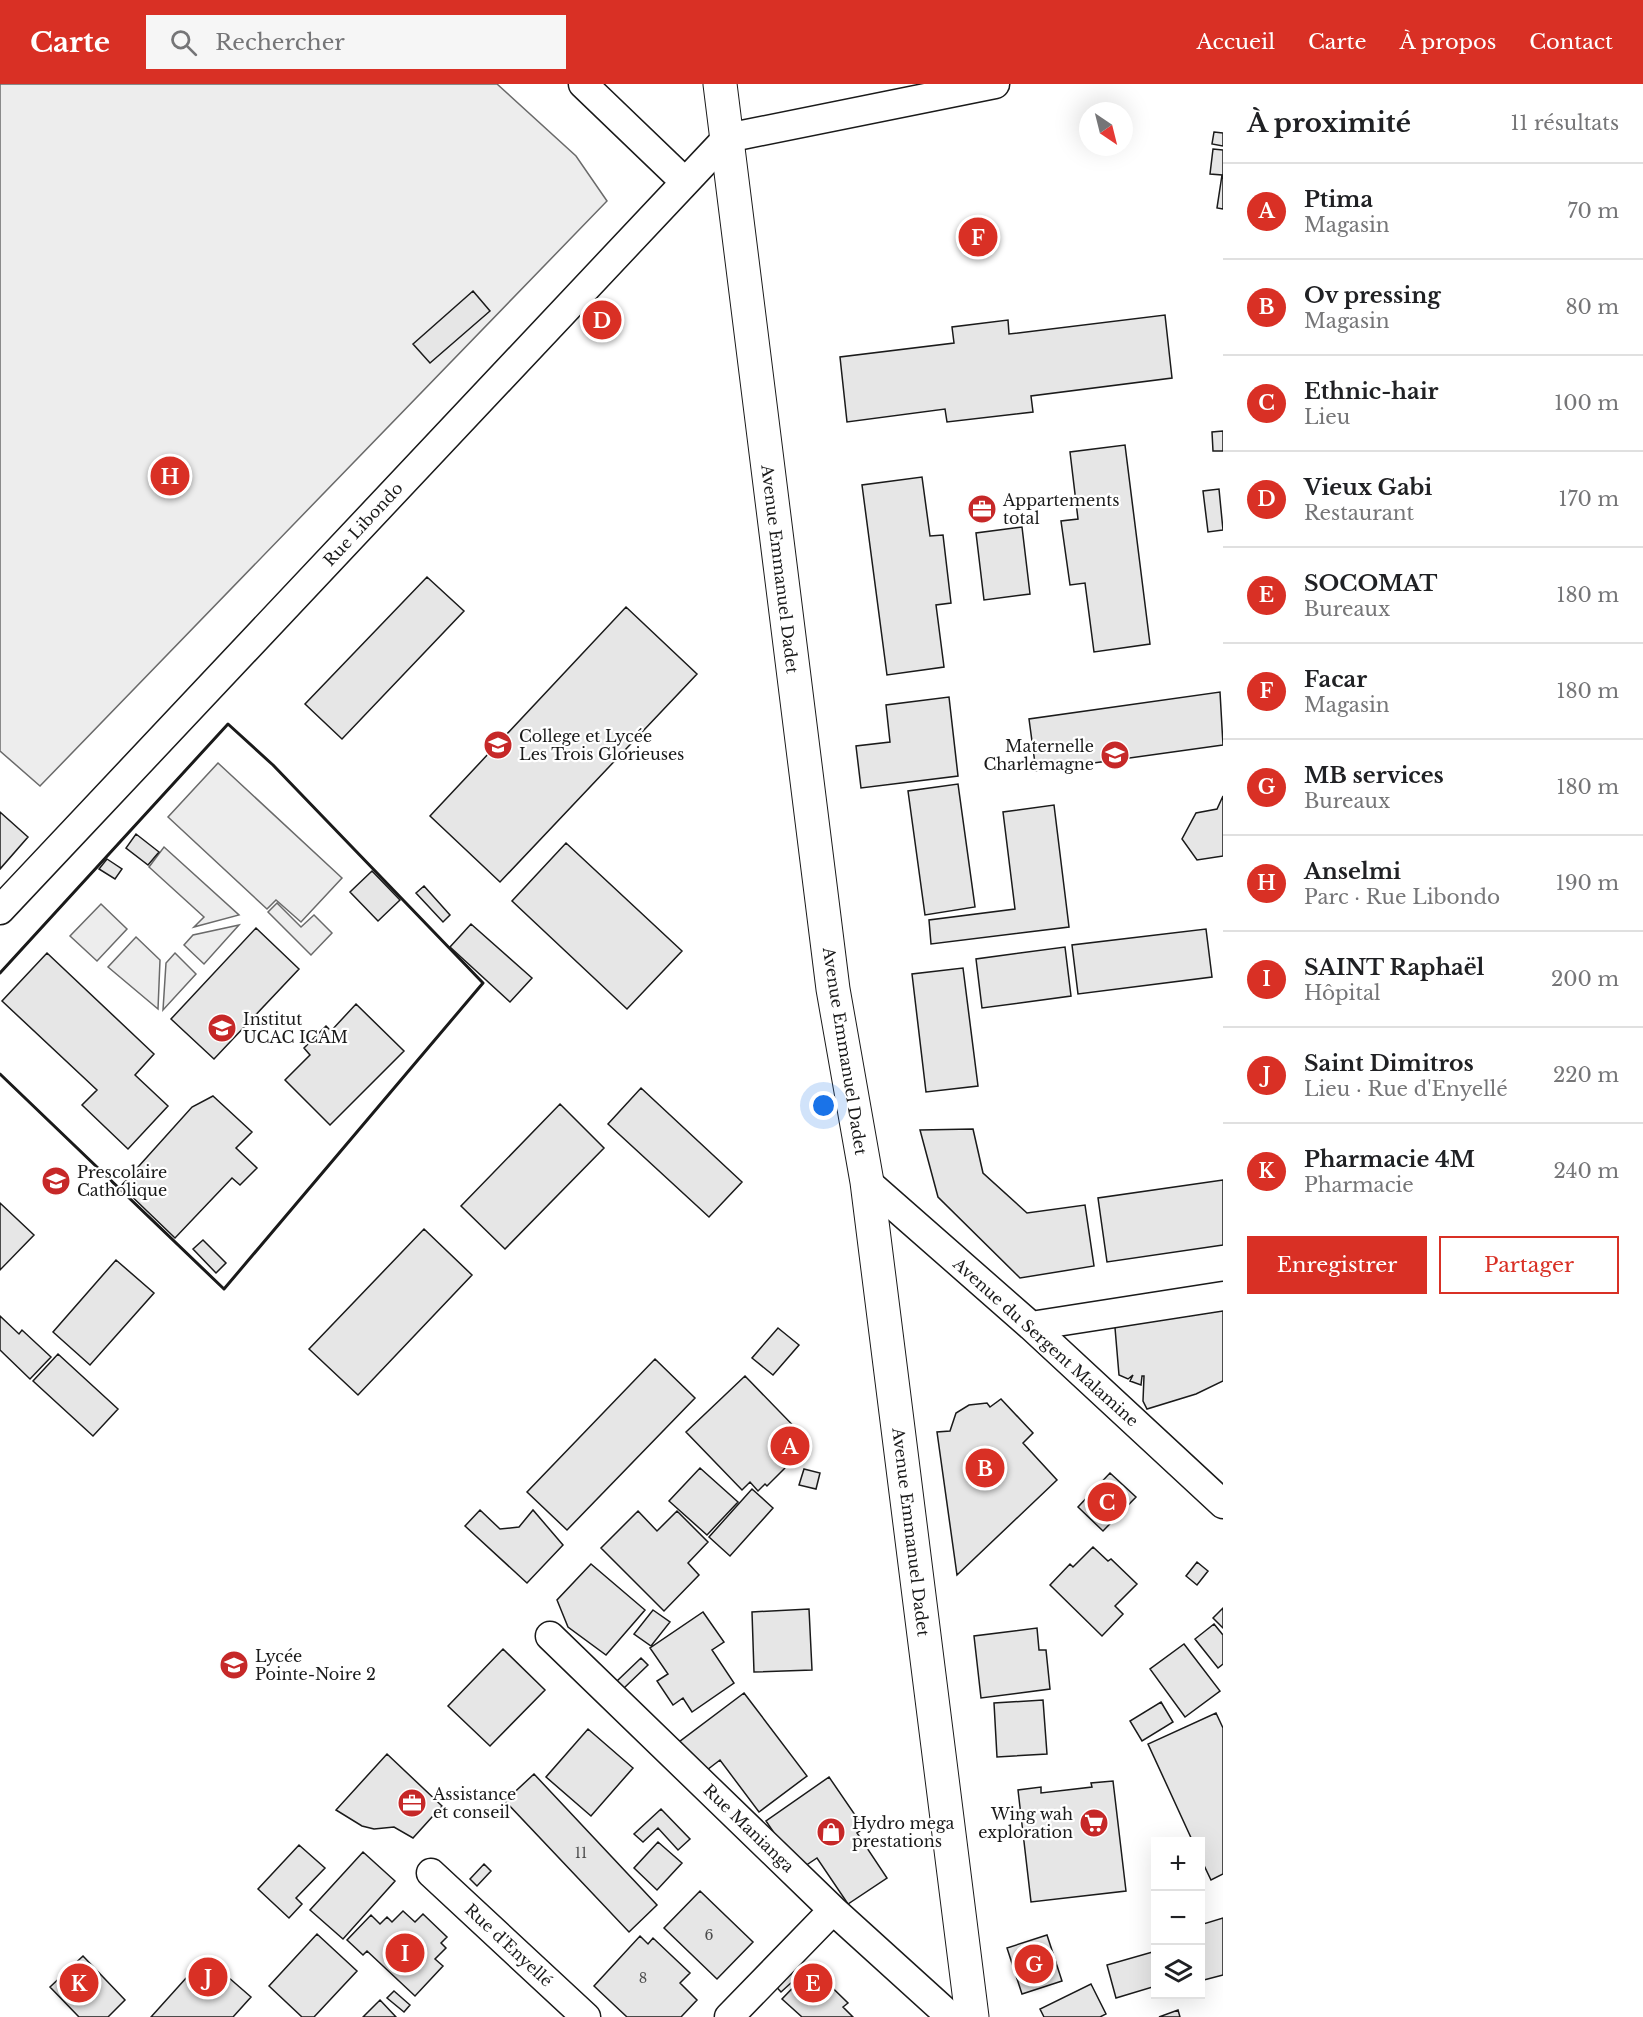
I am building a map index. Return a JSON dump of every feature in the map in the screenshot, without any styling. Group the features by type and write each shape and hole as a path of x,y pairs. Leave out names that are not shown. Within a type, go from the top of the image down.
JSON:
{"main road":[{"name":"Avenue Emmanuel Dadet","path":"720,84 833,990 867,1182 972,2017"}],"street":[{"path":"584,84 685,183"},
{"path":"727,138 995,84"},
{"name":"Rue Libondo","path":"0,910 727,138"},
{"name":"Avenue du Sergent Malamine","path":"867,1182 1031,1326 1223,1504"},
{"path":"1031,1326 1223,1296"},
{"name":"Rue Manianga","path":"550,1636 833,1910 951,2017"},
{"name":"Rue d'Enyellé","path":"431,1873 586,2017"},
{"path":"729,2017 833,1910"}],"shaded area":[{"path":"0,84 497,84 576,156 607,201 40,786 0,751"},
{"path":"218,763 342,878 301,922 276,900 267,909 168,817"},
{"path":"164,847 239,915 194,927 204,917 149,867"},
{"path":"277,903 301,927 314,915 332,933 311,955 268,912"},
{"path":"101,904 127,929 97,961 70,936"},
{"path":"239,925 204,964 184,945 193,935"},
{"path":"136,937 160,960 158,1009 108,967"},
{"path":"175,953 196,974 163,1010 166,963"}],"building":[{"path":"1214,132 1223,133 1223,146 1212,144"},
{"path":"1213,149 1223,150 1223,209 1217,208 1222,175 1210,174"},
{"path":"473,291 490,311 430,363 413,344"},
{"path":"1165,315 1172,378 1031,396 1033,412 947,422 945,409 847,422 840,357 954,343 952,327 1008,320 1009,334"},
{"path":"1223,431 1223,451 1213,451 1212,432"},
{"path":"1125,445 1150,644 1094,652 1085,583 1070,585 1061,521 1078,519 1070,452"},
{"path":"922,477 930,536 943,535 951,603 936,605 944,667 887,675 862,485"},
{"path":"1219,489 1223,530 1208,532 1203,491"},
{"path":"1022,527 1030,594 984,600 976,533"},
{"path":"427,577 464,611 342,739 305,704"},
{"path":"626,607 697,674 500,882 430,816"},
{"path":"1220,692 1223,745 1036,771 1029,719"},
{"path":"949,697 958,776 861,788 856,746 890,742 886,705"},
{"path":"958,784 975,907 925,915 908,791"},
{"path":"1223,796 1223,856 1197,860 1182,839 1196,813 1217,809"},
{"path":"1054,805 1069,927 931,944 929,920 1015,909 1003,812"},
{"path":"0,812 28,837 0,869"},
{"path":"136,834 159,852 148,865 126,848"},
{"path":"566,843 682,951 627,1009 512,901"},
{"path":"107,859 122,869 115,879 99,869"},
{"path":"372,871 400,900 378,921 350,892"},
{"path":"424,886 450,915 443,922 416,893"},
{"path":"471,924 532,978 510,1002 450,947"},
{"path":"256,928 299,969 214,1059 171,1019"},
{"path":"1206,929 1212,977 1078,994 1072,945"},
{"path":"1065,947 1071,996 982,1008 976,959"},
{"path":"47,953 154,1054 135,1075 168,1106 128,1149 82,1105 97,1090 2,1001"},
{"path":"963,968 978,1086 926,1092 912,974"},
{"path":"356,1004 404,1051 330,1125 285,1080 310,1055 304,1048 326,1026 331,1031"},
{"path":"641,1088 742,1182 709,1217 608,1124"},
{"path":"213,1096 252,1132 236,1148 257,1168 240,1185 232,1178 175,1238 121,1186 192,1107"},
{"path":"560,1104 604,1148 505,1249 461,1206"},
{"path":"973,1129 983,1173 1027,1213 1085,1205 1094,1266 1020,1278 938,1197 920,1130"},
{"path":"1223,1180 1223,1245 1107,1262 1098,1198"},
{"path":"0,1203 34,1235 0,1270"},
{"path":"424,1229 472,1275 358,1395 309,1349"},
{"path":"203,1240 226,1263 216,1273 193,1249"},
{"path":"116,1260 154,1293 90,1365 53,1332"},
{"path":"1223,1298 1223,1381 1196,1394 1147,1409 1143,1401 1144,1376 1142,1376 1141,1385 1130,1381 1133,1375 1128,1379 1119,1375 1114,1316"},
{"path":"0,1316 19,1334 22,1330 51,1357 30,1379 0,1350"},
{"path":"778,1328 799,1345 773,1375 752,1358"},
{"path":"58,1354 118,1409 93,1436 33,1381"},
{"path":"655,1359 695,1398 567,1530 527,1492"},
{"path":"745,1376 810,1443 767,1486 765,1484 758,1491 750,1482 742,1490 686,1432"},
{"path":"1001,1399 1033,1433 1023,1443 1057,1480 957,1575 937,1432 950,1431 956,1413 969,1405 987,1403 990,1407"},
{"path":"700,1468 738,1502 707,1535 669,1501"},
{"path":"804,1469 820,1473 816,1489 799,1485"},
{"path":"1110,1473 1136,1497 1103,1531 1078,1507"},
{"path":"752,1489 773,1508 730,1556 709,1537"},
{"path":"480,1510 500,1529 519,1527 533,1510 563,1545 527,1583 465,1526"},
{"path":"638,1511 657,1531 677,1511 708,1542 688,1563 699,1575 664,1611 601,1548"},
{"path":"1093,1547 1108,1561 1111,1559 1137,1584 1115,1606 1123,1614 1102,1636 1050,1585 1070,1564 1073,1567"},
{"path":"1197,1562 1208,1571 1197,1585 1186,1576"},
{"path":"591,1564 645,1610 606,1655 568,1627 557,1600"},
{"path":"1223,1608 1223,1628 1213,1618"},
{"path":"809,1609 812,1670 754,1672 752,1612"},
{"path":"653,1610 670,1622 651,1646 634,1634"},
{"path":"703,1612 724,1642 712,1650 734,1683 692,1712 683,1698 673,1705 657,1681 668,1674 650,1648"},
{"path":"1214,1624 1223,1635 1223,1664 1218,1668 1195,1639"},
{"path":"1037,1628 1039,1650 1046,1650 1050,1689 981,1698 974,1636"},
{"path":"1184,1644 1220,1691 1185,1717 1150,1669"},
{"path":"503,1649 545,1690 490,1746 448,1706"},
{"path":"641,1658 648,1665 624,1688 617,1681"},
{"path":"744,1693 807,1776 759,1812 720,1760 703,1773 679,1742"},
{"path":"1043,1700 1047,1754 997,1757 994,1703"},
{"path":"1161,1702 1173,1722 1142,1741 1130,1721"},
{"path":"1216,1713 1223,1728 1223,1874 1211,1880 1205,1867 1205,1837 1191,1837 1148,1744"},
{"path":"588,1729 633,1768 591,1816 546,1777"},
{"path":"387,1754 442,1806 413,1838 394,1827 374,1829 362,1826 336,1810"},
{"path":"534,1774 657,1905 629,1932 505,1801"},
{"path":"829,1777 864,1828 857,1833 887,1878 848,1904 817,1858 799,1870 766,1821"},
{"path":"1113,1781 1126,1891 1031,1902 1018,1790 1041,1787 1041,1793 1092,1787 1091,1783"},
{"path":"661,1809 690,1839 678,1850 658,1828 643,1842 634,1834"},
{"path":"658,1842 682,1863 657,1890 634,1868"},
{"path":"299,1845 325,1868 296,1898 302,1904 289,1918 258,1889"},
{"path":"363,1852 395,1881 343,1939 310,1910"},
{"path":"484,1864 491,1871 477,1886 470,1879"},
{"path":"700,1891 753,1942 717,1979 664,1928"},
{"path":"403,1911 415,1922 423,1914 447,1937 441,1943 446,1948 435,1959 443,1966 415,1996 367,1951 363,1955 347,1940 371,1915 380,1924 387,1917 392,1922"},
{"path":"1223,1918 1223,1975 1205,1980 1205,1945 1205,1923"},
{"path":"317,1934 357,1971 314,2017 302,2017 269,1986"},
{"path":"1047,1935 1062,1981 1022,1994 1007,1948"},
{"path":"640,1936 648,1944 653,1938 690,1973 680,1983 697,2000 681,2017 627,2017 594,1986"},
{"path":"1151,1952 1151,1988 1116,1998 1107,1965"},
{"path":"83,1956 125,2000 108,2017 79,2017 50,1987"},
{"path":"205,1957 251,1997 233,2017 151,2017"},
{"path":"793,1962 802,1973 781,1992 771,1981"},
{"path":"812,1968 848,2003 843,2007 853,2017 802,2017 782,1999"},
{"path":"1091,1984 1106,2014 1100,2017 1044,2017 1040,2009"},
{"path":"394,1991 410,2005 404,2012 387,1998"},
{"path":"380,2000 396,2017 363,2017"},
{"path":"1178,2010 1180,2017 1159,2017"}],"wall":[{"path":"0,973 228,724 273,765 483,983 224,1289 0,1074"}],"place":[{"name":"Facar","path":"978,237"},
{"name":"Vieux Gabi","path":"602,320"},
{"name":"Anselmi","path":"170,476"},
{"name":"Appartements total","path":"982,509"},
{"name":"College et Lycée Les Trois Glorieuses","path":"498,745"},
{"name":"Maternelle Charlemagne","path":"1115,755"},
{"name":"Institut UCAC ICAM","path":"222,1028"},
{"name":"Prescolaire Catholique","path":"56,1181"},
{"name":"Ptima","path":"790,1446"},
{"name":"Ov pressing","path":"985,1468"},
{"name":"Ethnic-hair","path":"1107,1502"},
{"name":"Lycée Pointe-Noire 2","path":"234,1665"},
{"name":"Assistance et conseil","path":"412,1803"},
{"name":"Wing wah exploration","path":"1094,1823"},
{"name":"Hydro mega prestations","path":"831,1832"},
{"name":"SAINT Raphaël","path":"405,1953"},
{"name":"MB services","path":"1034,1964"},
{"name":"Saint Dimitros","path":"208,1977"},
{"name":"Pharmacie 4M","path":"79,1983"},
{"name":"SOCOMAT","path":"813,1983"}]}
